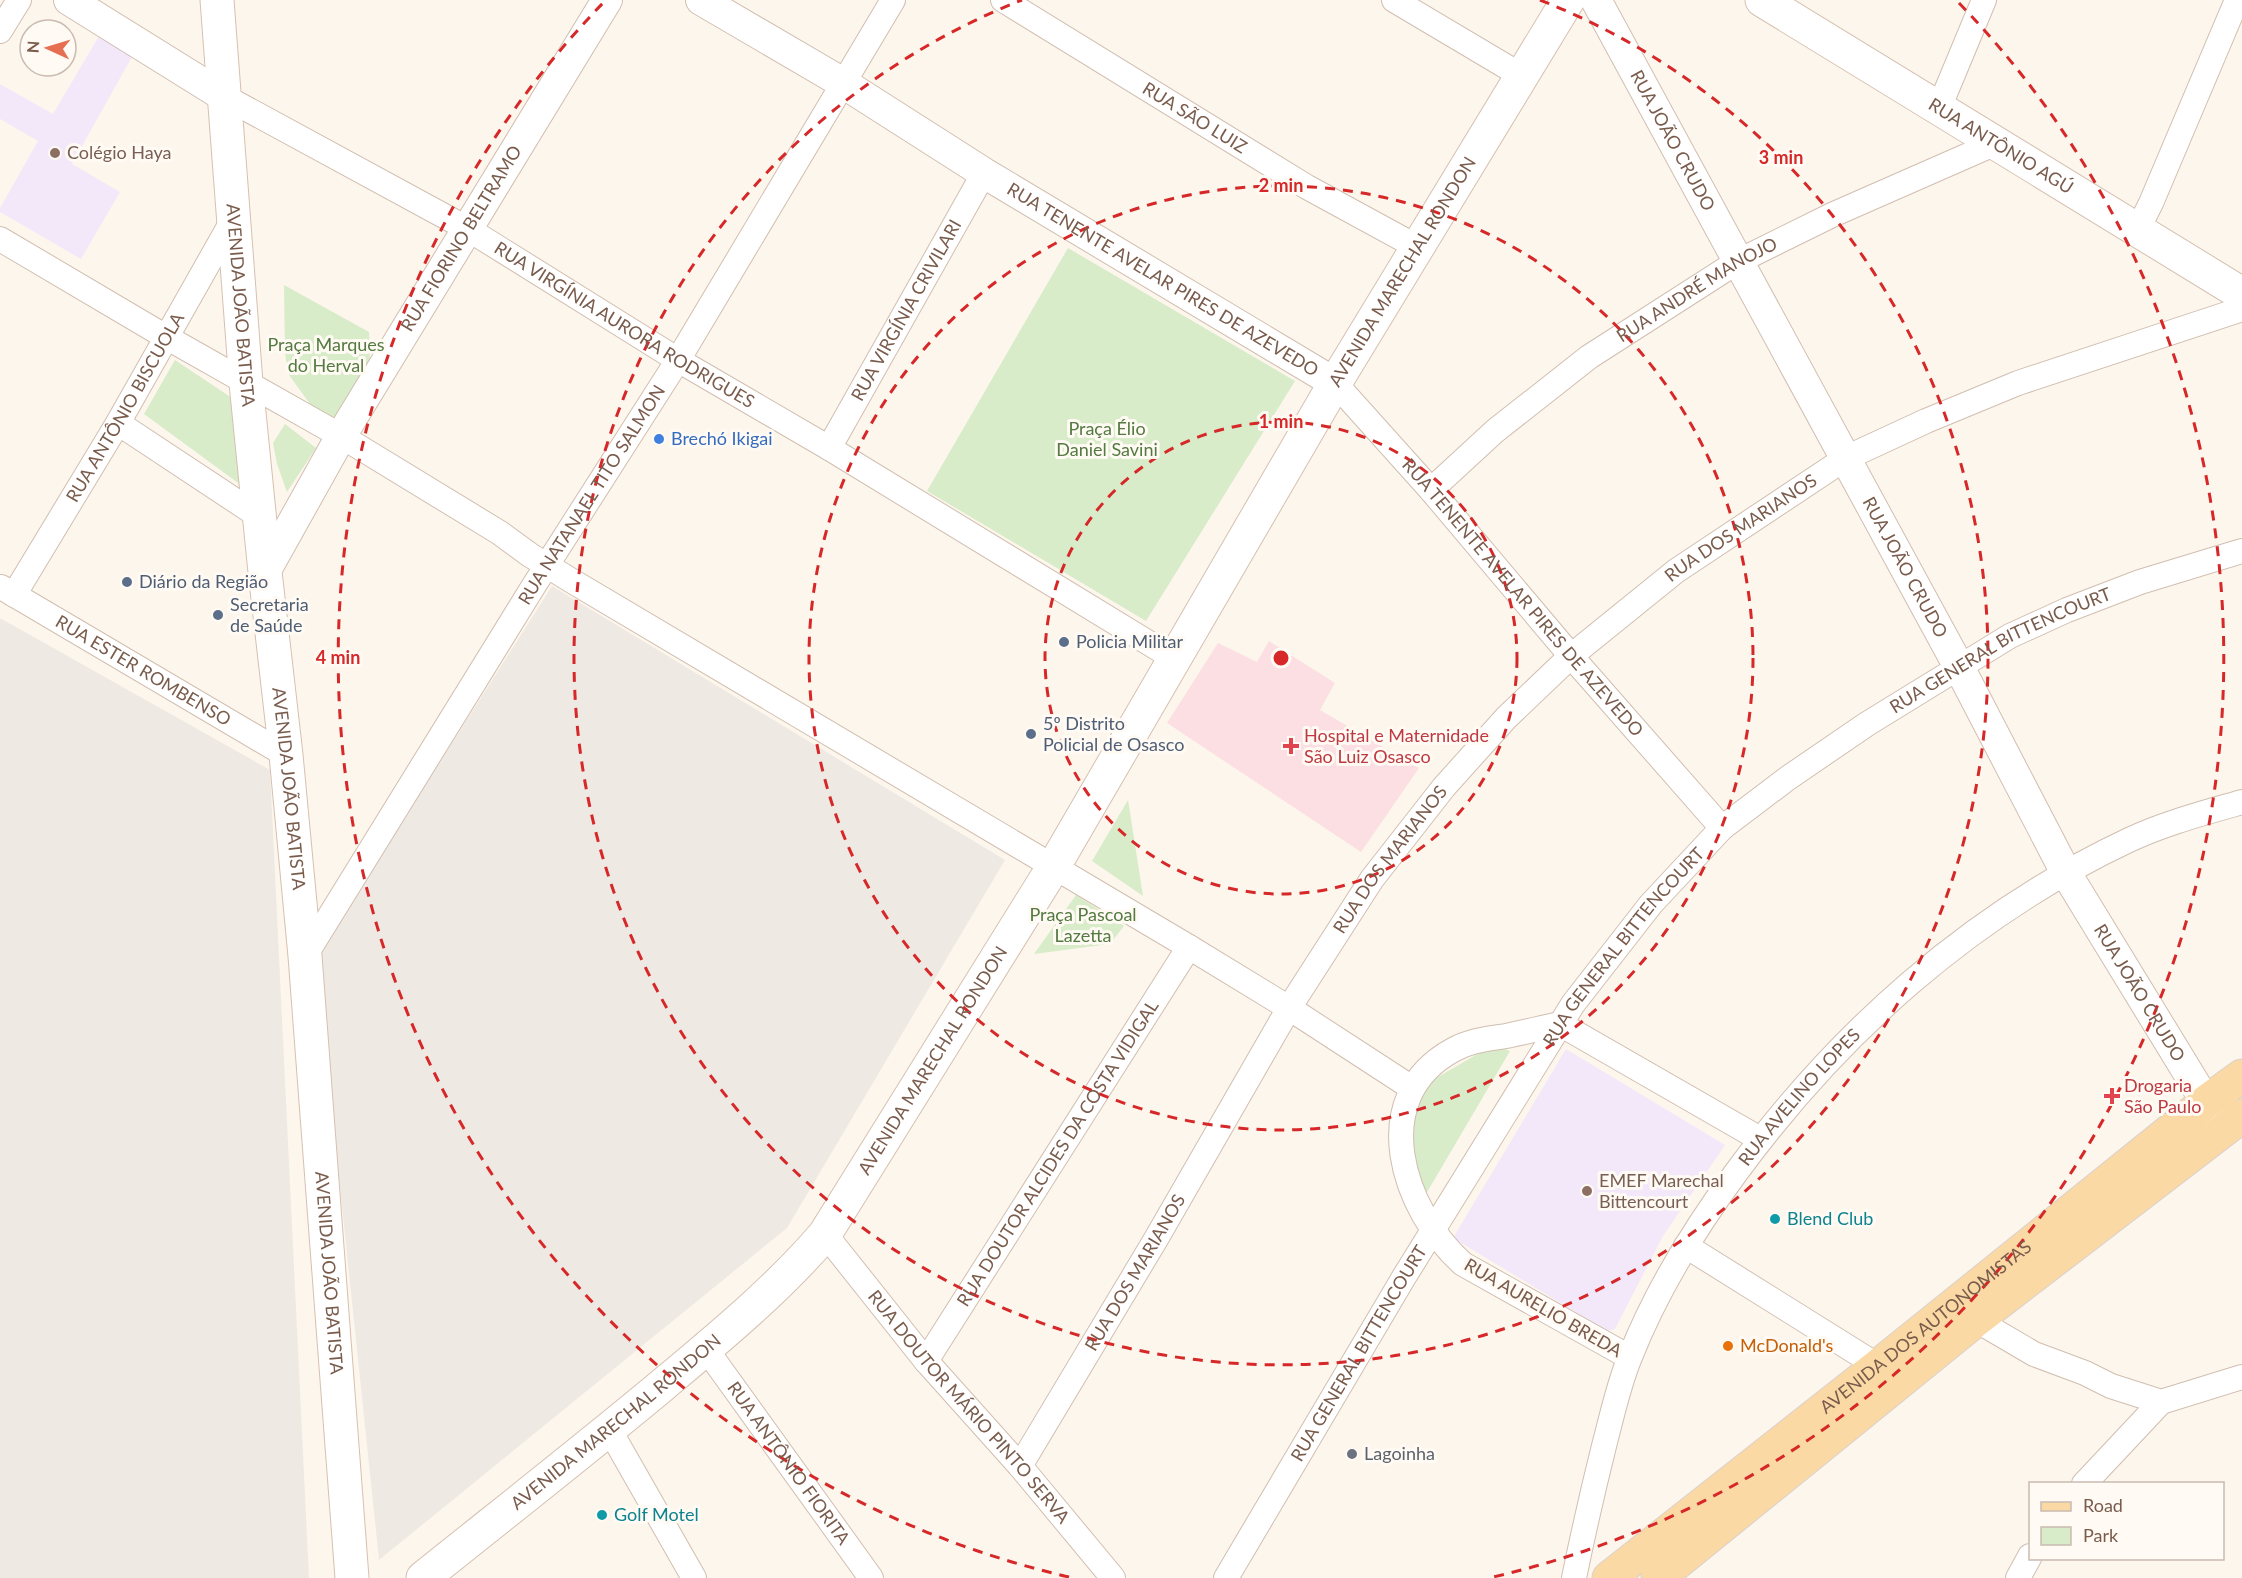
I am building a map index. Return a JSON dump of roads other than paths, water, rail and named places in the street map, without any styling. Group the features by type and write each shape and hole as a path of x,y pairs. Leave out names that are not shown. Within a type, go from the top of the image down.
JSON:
{"main road":[{"name":"AVENIDA JOÃO BATISTA","path":"217,0 246,383 286,755 304,956 352,1578"},
{"name":"AVENIDA MARECHAL RONDON","path":"423,1578 706,1349 789,1274 825,1234 1054,866 1335,383 1568,0"},
{"name":"RUA ANTÔNIO AGÚ","path":"1762,0 2242,294"},
{"name":"AVENIDA DOS AUTONOMISTAS","path":"1609,1578 1878,1366 2206,1102 2242,1076"},
{"name":"AVENIDA DOS AUTONOMISTAS","path":"1658,1578 1976,1320 2234,1122"}],"street":[{"path":"0,31 19,0"},
{"name":"RUA VIRGÍNIA AURORA RODRIGUES","path":"69,0 225,97 468,229 678,360 829,448 1175,659"},
{"name":"RUA FIORINO BELTRAMO","path":"265,572 340,436 607,0"},
{"name":"RUA TENENTE AVELAR PIRES DE AZEVEDO","path":"700,0 843,83 984,173 1335,383 1431,489 1571,656 1722,828"},
{"name":"RUA NATANAEL TITO SALMON","path":"304,956 547,565 678,360 893,0"},
{"name":"RUA SÃO LUIZ","path":"1003,0 1307,187 1419,248"},
{"path":"1394,0 1522,76"},
{"name":"RUA JOÃO CRUDO","path":"1596,0 1959,667 2066,873 2206,1102 2234,1122"},
{"path":"1939,108 1984,0"},
{"path":"2138,229 2151,204 2237,0"},
{"name":"RUA ANDRÉ MANOJO","path":"1431,489 1495,431 1589,357 1737,262 1832,215 1996,143"},
{"name":"RUA VIRGÍNIA CRIVILARI","path":"829,448 984,173"},
{"name":"RUA ANTÔNIO BISCUOLA","path":"7,591 118,423 234,218"},
{"path":"0,239 340,436 500,533 530,555 1189,947 1289,1008 1412,1088 1431,1067 1451,1051 1469,1042 1560,1024 1760,1139"},
{"name":"RUA DOS MARIANOS","path":"1020,1466 1156,1239 1289,1008 1372,879 1444,787 1506,718 1571,656 1676,571 1846,458 1926,421 2018,383 2242,309"},
{"path":"118,423 260,517"},
{"name":"RUA GENERAL BITTENCOURT","path":"1226,1578 1404,1277 1434,1232 1573,1004 1651,904 1722,828 1788,778 1867,724 2010,636 2067,610 2140,582 2242,551"},
{"name":"RUA ESTER ROMBENSO","path":"7,591 286,755"},
{"name":"RUA AVELINO LOPES","path":"1574,1578 1617,1394 1629,1357 1656,1298 1702,1218 1760,1139 1818,1070 1865,1022 1985,922 2066,873 2130,839 2194,815 2242,802"},
{"name":"RUA DOUTOR ALCIDES DA COSTA VIDIGAL","path":"926,1361 1189,947"},
{"name":"RUA AURELIO BREDA","path":"1412,1088 1403,1114 1403,1163 1410,1190 1445,1248 1464,1264 1629,1357"},
{"name":"RUA DOUTOR MÁRIO PINTO SERVA","path":"825,1234 926,1361 1020,1466 1113,1578"},
{"path":"1686,1246 1878,1366"},
{"path":"1976,1320 2034,1354 2085,1373 2111,1386 2161,1402"},
{"name":"RUA ANTÔNIO FIORITA","path":"706,1349 871,1578"},
{"path":"2086,1482 2161,1402 2242,1377"},
{"path":"609,1429 694,1578"},
{"path":"2018,1578 2029,1559"}],"place":[{"name":"Colégio Haya","path":"55,153"},
{"name":"Brechó Ikigai","path":"659,439"},
{"name":"Diário da Região","path":"127,582"},
{"name":"Secretaria de Saúde","path":"218,615"},
{"name":"Policia Militar","path":"1064,642"},
{"name":"5º Distrito Policial de Osasco","path":"1031,734"},
{"name":"Hospital e Maternidade São Luiz Osasco","path":"1291,746"},
{"name":"Drogaria São Paulo","path":"2112,1096"},
{"name":"EMEF Marechal Bittencourt","path":"1587,1191"},
{"name":"Blend Club","path":"1775,1219"},
{"name":"McDonald's","path":"1728,1346"},
{"name":"Lagoinha","path":"1352,1454"},
{"name":"Golf Motel","path":"602,1515"}],"park label":[{"name":"Praça Marques do Herval","path":"326,355"},
{"name":"Praça Élio Daniel Savini","path":"1107,439"},
{"name":"Praça Pascoal Lazetta","path":"1083,925"}]}
